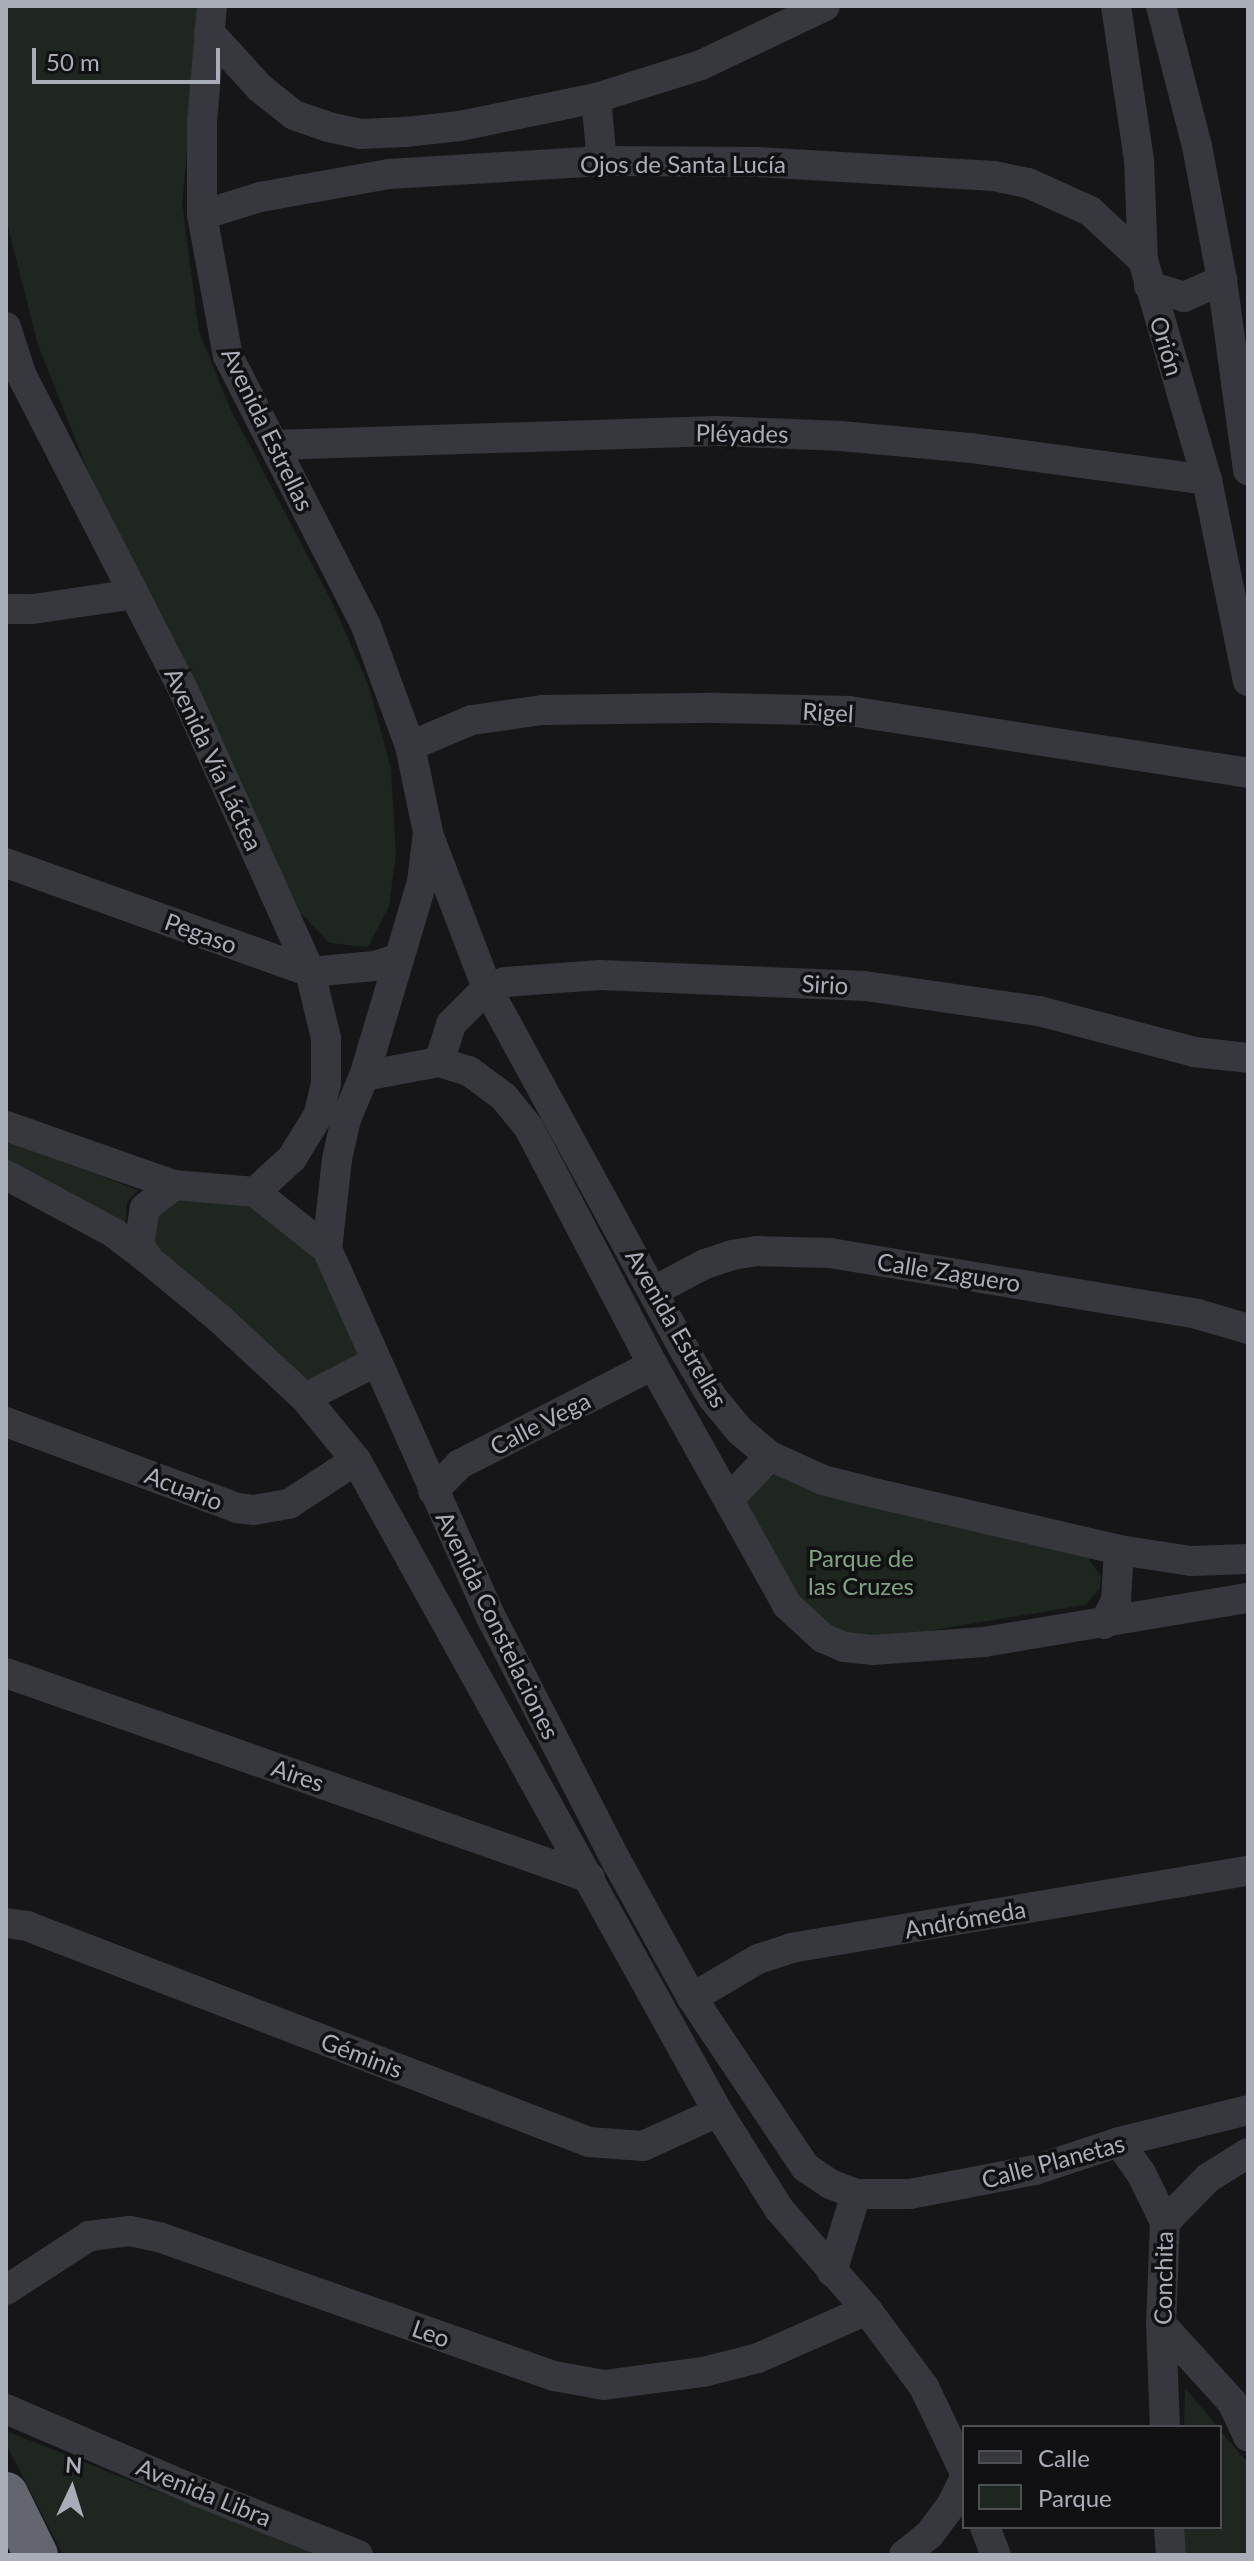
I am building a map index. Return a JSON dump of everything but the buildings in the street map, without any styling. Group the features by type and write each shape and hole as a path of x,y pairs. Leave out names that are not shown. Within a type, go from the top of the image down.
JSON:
{"highway":[{"path":"6,2494 36,2555"}],"street":[{"path":"211,19 260,88 294,115 361,134 460,126 596,98 701,65 825,6"},
{"name":"Orión","path":"1116,6 1139,160 1146,273 1207,480 1248,681"},
{"path":"1161,6 1197,146 1222,280 1248,470"},
{"name":"Avenida Estrellas","path":"211,19 202,123 202,215 228,356 366,626 410,746 428,832 487,988 712,1397 740,1431 770,1456 823,1480 1119,1550 1191,1561 1248,1559"},
{"path":"596,98 602,161"},
{"name":"Ojos de Santa Lucía","path":"202,215 260,197 389,174 602,161 758,162 994,176 1054,192 1090,211 1146,273"},
{"path":"1146,273 1184,297 1222,280"},
{"name":"Avenida Vía Láctea","path":"6,327 12,360 183,689 310,972 326,1038 326,1083 319,1114 292,1158 255,1192"},
{"name":"Pléyades","path":"274,445 717,431 841,436 971,448 1207,480"},
{"path":"6,609 33,609 134,594"},
{"name":"Rigel","path":"410,746 472,720 542,710 717,708 849,711 1248,773"},
{"name":"Avenida Estrellas","path":"399,958 422,882 428,832"},
{"name":"Pegaso","path":"6,863 310,972 375,966 399,958"},
{"path":"327,1249 337,1159 346,1119 364,1076 399,958"},
{"name":"Sirio","path":"487,988 505,982 600,975 865,986 1039,1011 1194,1052 1248,1058"},
{"path":"364,1076 439,1062 451,1024 487,988"},
{"name":"Avenida Estrellas","path":"439,1062 469,1071 489,1083 529,1128 653,1365 787,1605 814,1631 844,1647 873,1650 984,1642 1248,1598"},
{"path":"6,1126 174,1185 255,1192"},
{"name":"Avenida Constelaciones","path":"6,1175 114,1233 149,1260 220,1319 305,1398 356,1460 718,2112 779,2209 867,2310 924,2387 962,2467"},
{"path":"149,1260 139,1245 145,1208 174,1185"},
{"name":"Avenida Constelaciones","path":"255,1192 327,1249 375,1362 507,1650 692,1998 805,2167 830,2184 856,2194"},
{"name":"Calle Zaguero","path":"654,1291 705,1264 732,1255 757,1251 830,1253 1197,1314 1248,1329"},
{"path":"305,1398 375,1362"},
{"name":"Calle Vega","path":"433,1491 460,1464 653,1365"},
{"name":"Acuario","path":"6,1422 237,1508 254,1510 289,1504 356,1460"},
{"path":"729,1499 770,1456"},
{"path":"1104,1624 1116,1600 1119,1550"},
{"name":"Aires","path":"6,1673 590,1878"},
{"name":"Andrómeda","path":"692,1998 758,1959 791,1948 1248,1871"},
{"name":"Géminis","path":"6,1923 27,1926 589,2142 643,2146 718,2112"},
{"name":"Calle Planetas","path":"856,2194 896,2195 1035,2170 1119,2142 1248,2110"},
{"name":"Conchita","path":"1119,2142 1141,2173 1165,2222 1161,2324 1165,2425"},
{"path":"1165,2222 1208,2178 1248,2153"},
{"path":"832,2272 856,2194"},
{"name":"Leo","path":"6,2290 89,2236 130,2231 159,2237 554,2376 604,2385 703,2372 758,2358 867,2310"},
{"path":"1161,2324 1240,2400 1248,2436"},
{"name":"Avenida Libra","path":"6,2409 199,2492 358,2555"},
{"path":"904,2555 929,2535 962,2482"},
{"path":"986,2529 996,2555"},
{"path":"1169,2529 1171,2555"}],"green space":[{"path":"6,6 202,6 182,203 199,332 231,410 332,602 368,684 391,769 396,854 389,906 368,947 329,943 300,912 97,494 38,345 6,219"},
{"path":"6,1140 138,1190 127,1202 125,1235 6,1170"},
{"path":"229,1193 311,1246 360,1360 311,1386 150,1249 155,1203"},
{"name":"Parque de las Cruzes","path":"765,1469 1086,1555 1101,1576 1100,1589 1085,1605 868,1641 812,1622 744,1505"},
{"path":"1185,2388 1216,2425 1184,2425"},
{"path":"9,2432 317,2555 63,2555 6,2444"},
{"path":"1222,2432 1248,2463 1248,2555 1181,2555 1182,2529 1222,2529"}]}
